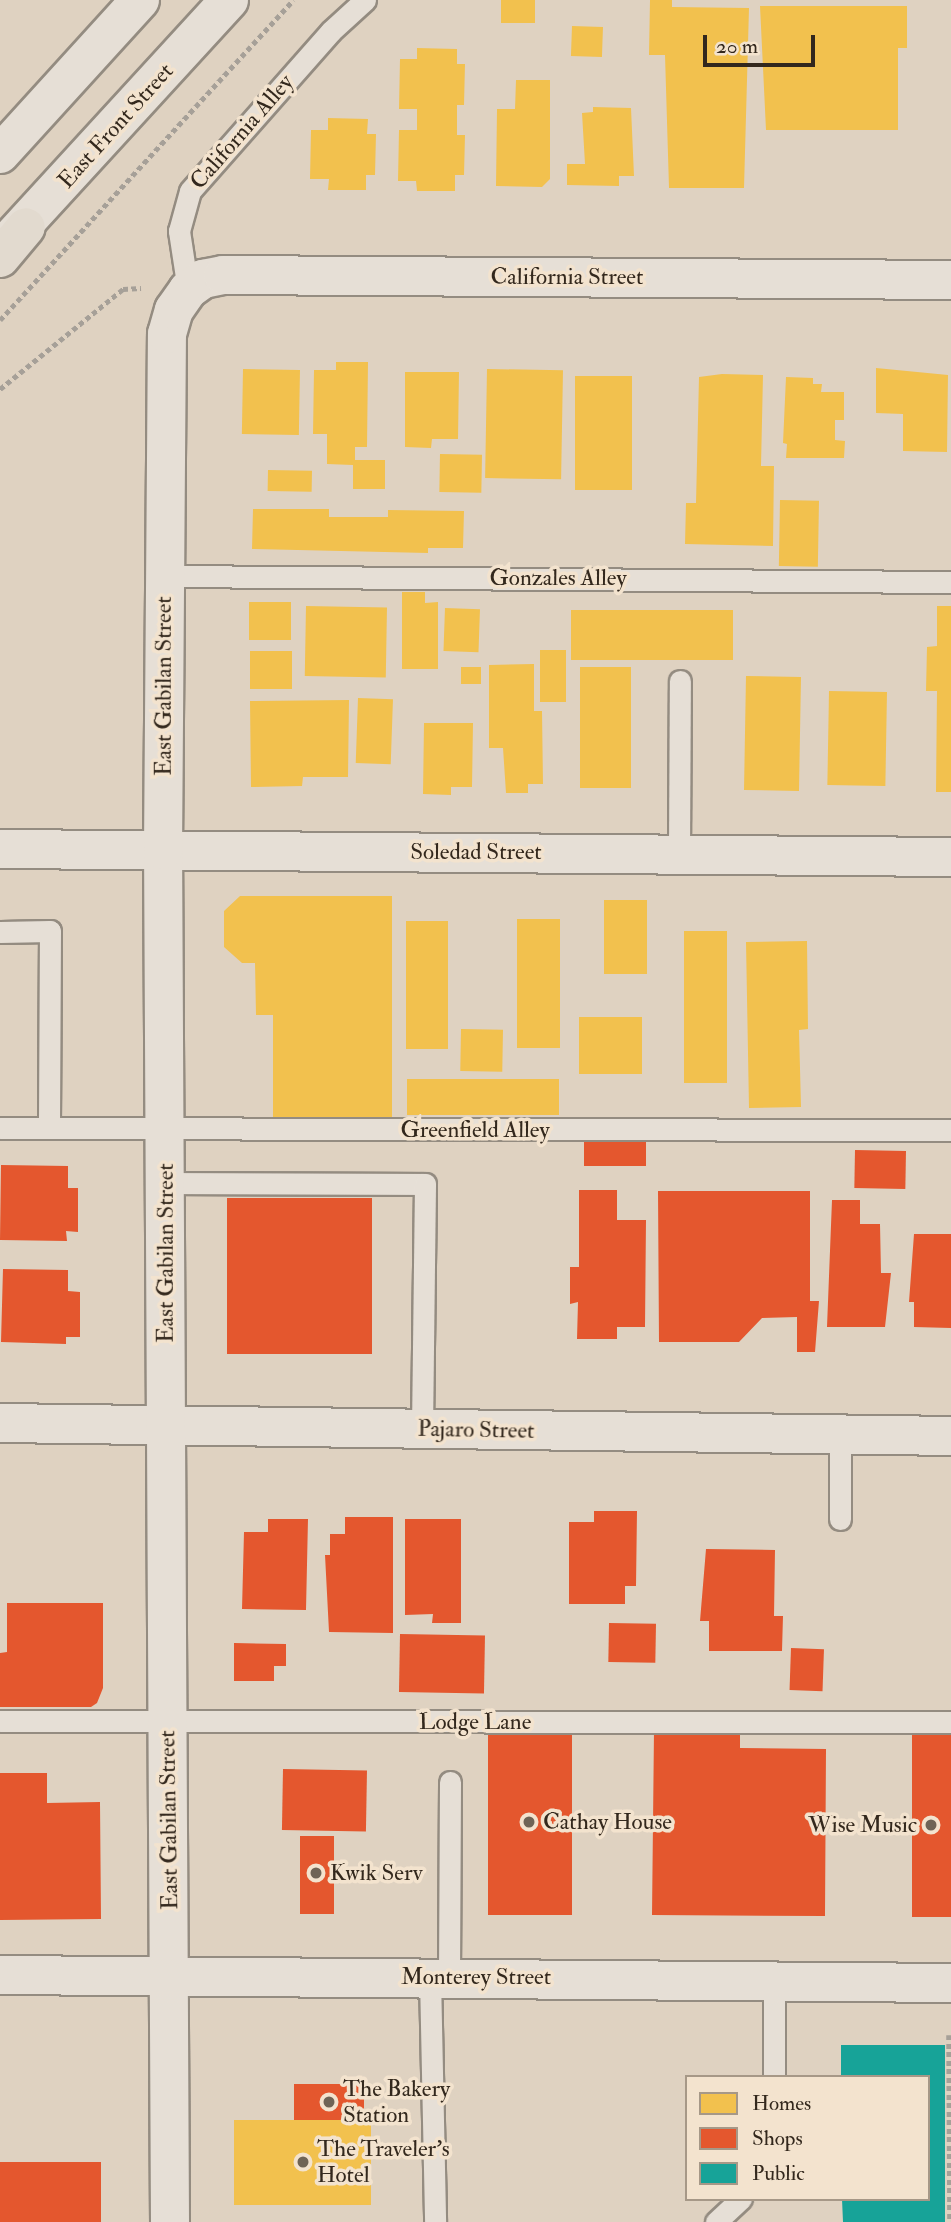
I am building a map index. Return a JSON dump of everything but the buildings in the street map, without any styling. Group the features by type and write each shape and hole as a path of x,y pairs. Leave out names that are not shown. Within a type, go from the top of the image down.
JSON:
{"main road":[{"path":"0,258 13,238"}],"street":[{"path":"0,155 140,0"},
{"name":"East Front Street","path":"13,238 229,0"},
{"name":"California Street","path":"188,290 204,279 223,275 951,280"},
{"name":"East Gabilan Street","path":"170,2222 163,850 167,334 174,310 188,290"},
{"name":"Soledad Street","path":"0,849 679,852 951,857"},
{"name":"Pajaro Street","path":"0,1423 951,1436"},
{"name":"Monterey Street","path":"0,1975 774,1979 951,1983"}],"lane":[{"name":"California Alley","path":"188,290 179,231 190,191 331,31 366,0"},
{"name":"Gonzales Alley","path":"165,576 951,582"},
{"path":"679,852 680,681"},
{"path":"0,932 50,932 49,1128"},
{"name":"Greenfield Alley","path":"0,1128 951,1130"},
{"path":"166,1183 425,1184 422,1429"},
{"path":"840,1519 841,1436"},
{"name":"Lodge Lane","path":"0,1721 951,1722"},
{"path":"435,2222 439,1977 450,1782"},
{"path":"774,1979 775,2075"},
{"path":"716,2222 739,2201"}],"path":[{"path":"0,320 293,0"},
{"path":"0,389 123,289 188,290"},
{"path":"949,2035 950,2222"}],"place":[{"name":"Cathay House","path":"529,1822"},
{"name":"Wise Music","path":"931,1825"},
{"name":"Kwik Serv","path":"316,1873"},
{"name":"The Bakery Station","path":"329,2102"},
{"name":"The Traveler's Hotel","path":"303,2162"}]}
